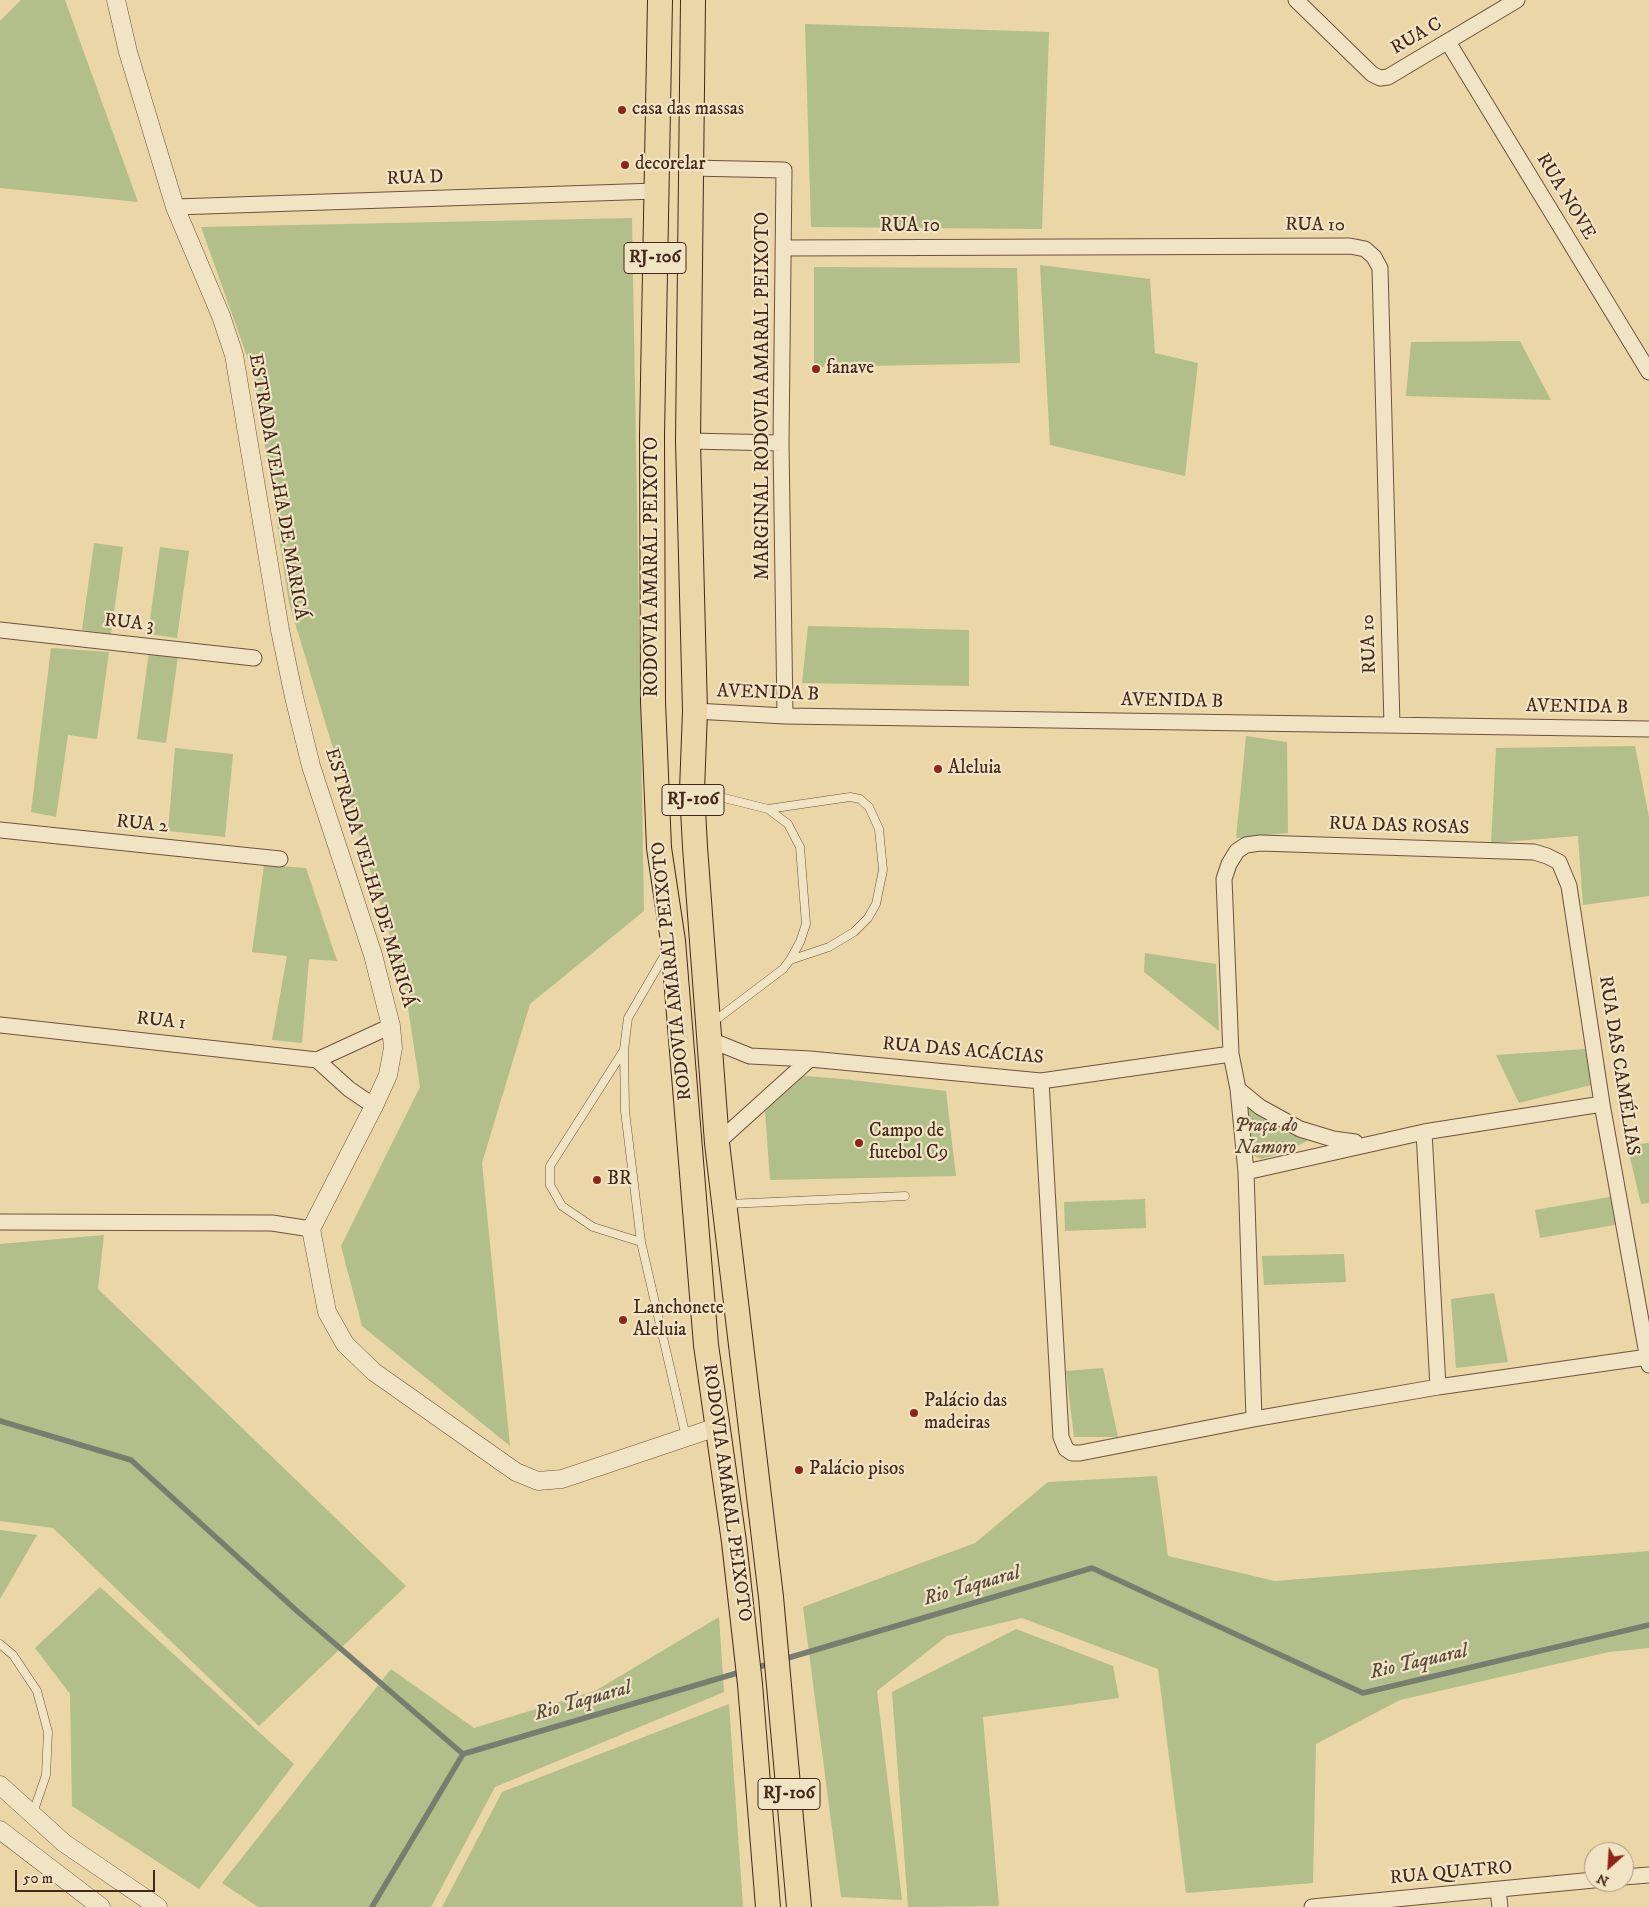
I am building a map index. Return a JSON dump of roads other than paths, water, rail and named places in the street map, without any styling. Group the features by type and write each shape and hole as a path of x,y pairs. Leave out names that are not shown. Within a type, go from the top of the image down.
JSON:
{"highway":[{"name":"RODOVIA AMARAL PEIXOTO","path":"660,0 652,434 653,702 659,848 673,941 706,1345 741,1602 750,1684 768,1907"},
{"name":"RODOVIA AMARAL PEIXOTO","path":"693,0 688,441 695,711 692,790 717,1143 771,1597 799,1907"}],"street":[{"name":"ESTRADA VELHA DE MARICÁ","path":"116,0 128,52 175,207 221,316 234,355 294,697 311,766 373,956 391,1026 393,1048 388,1074 374,1106 311,1229"},
{"name":"RUA C","path":"1296,0 1372,74 1380,78 1388,76 1448,42 1517,0"},
{"name":"RUA NOVE","path":"1448,42 1647,363"},
{"name":"MARGINAL RODOVIA AMARAL PEIXOTO","path":"691,168 784,170 781,443 785,716"},
{"name":"RUA D","path":"175,207 656,191"},
{"name":"RUA 10","path":"784,248 1350,246 1365,249 1374,257 1380,268 1392,725"},
{"path":"688,441 781,443"},
{"name":"RUA 3","path":"0,630 254,658"},
{"name":"AVENIDA B","path":"695,711 785,716 1649,729"},
{"name":"RUA 2","path":"0,830 280,860"},
{"name":"RUA DAS ROSAS","path":"1231,1054 1224,879 1236,851 1246,845 1260,843 1534,852 1559,862"},
{"name":"RUA DAS CAMÉLIAS","path":"1559,862 1569,886 1602,1104 1648,1361"},
{"name":"RUA 1","path":"0,1025 317,1060"},
{"path":"374,1106 349,1089 317,1060 391,1026"},
{"name":"RUA DAS ACÁCIAS","path":"708,1033 725,1047 750,1056 810,1059 1041,1081 1231,1054"},
{"path":"1231,1054 1238,1089 1246,1172 1254,1419"},
{"path":"717,1143 810,1059"},
{"path":"1041,1081 1061,1436 1066,1450 1072,1453 1438,1387 1648,1361"},
{"path":"1238,1089 1260,1107 1300,1129 1333,1139 1366,1144"},
{"path":"1246,1172 1424,1132 1602,1104"},
{"path":"1424,1132 1438,1387"},
{"path":"0,1222 272,1223 311,1229 327,1312 345,1344 374,1372 516,1472 538,1481 562,1479 717,1427"},
{"path":"0,1785 64,1844 158,1907"},
{"path":"0,1830 101,1907"},
{"path":"47,1867 64,1844"},
{"path":"1634,1876 1649,1875"},
{"name":"RUA QUATRO","path":"1312,1907 1584,1881"},
{"path":"1498,1890 1500,1907"}],"lane":[{"path":"692,790 768,809 850,797 860,799 869,807 879,830 883,870 876,904 868,918 854,932 829,947 790,960"},
{"path":"708,1033 790,960 800,942 806,924 800,847 788,824 768,809"},
{"path":"673,941 628,1018 624,1050 625,1111 641,1242 686,1437"},
{"path":"624,1050 550,1166 550,1185 562,1206 593,1227 641,1242"},
{"path":"724,1204 905,1196"},
{"path":"0,1644 13,1655 37,1691 48,1732 46,1775 32,1815"}],"waterway":[{"path":"0,1421 131,1460 297,1611 463,1754"},
{"name":"Rio Taquaral","path":"781,1660 1092,1568 1363,1693 1649,1625"},
{"name":"Rio Taquaral","path":"752,1669 772,1663"},
{"name":"Rio Taquaral","path":"372,1907 463,1754 744,1671"}],"place":[{"name":"casa das massas","path":"622,110"},
{"name":"decorelar","path":"625,165"},
{"name":"fanave","path":"816,369"},
{"name":"Aleluia","path":"938,769"},
{"name":"Campo de futebol C9","path":"859,1143"},
{"name":"BR","path":"597,1180"},
{"name":"Lanchonete Aleluia","path":"623,1320"},
{"name":"Palácio das madeiras","path":"914,1413"},
{"name":"Palácio pisos","path":"799,1470"}],"park label":[{"name":"Praça do Namoro","path":"1266,1138"}]}
